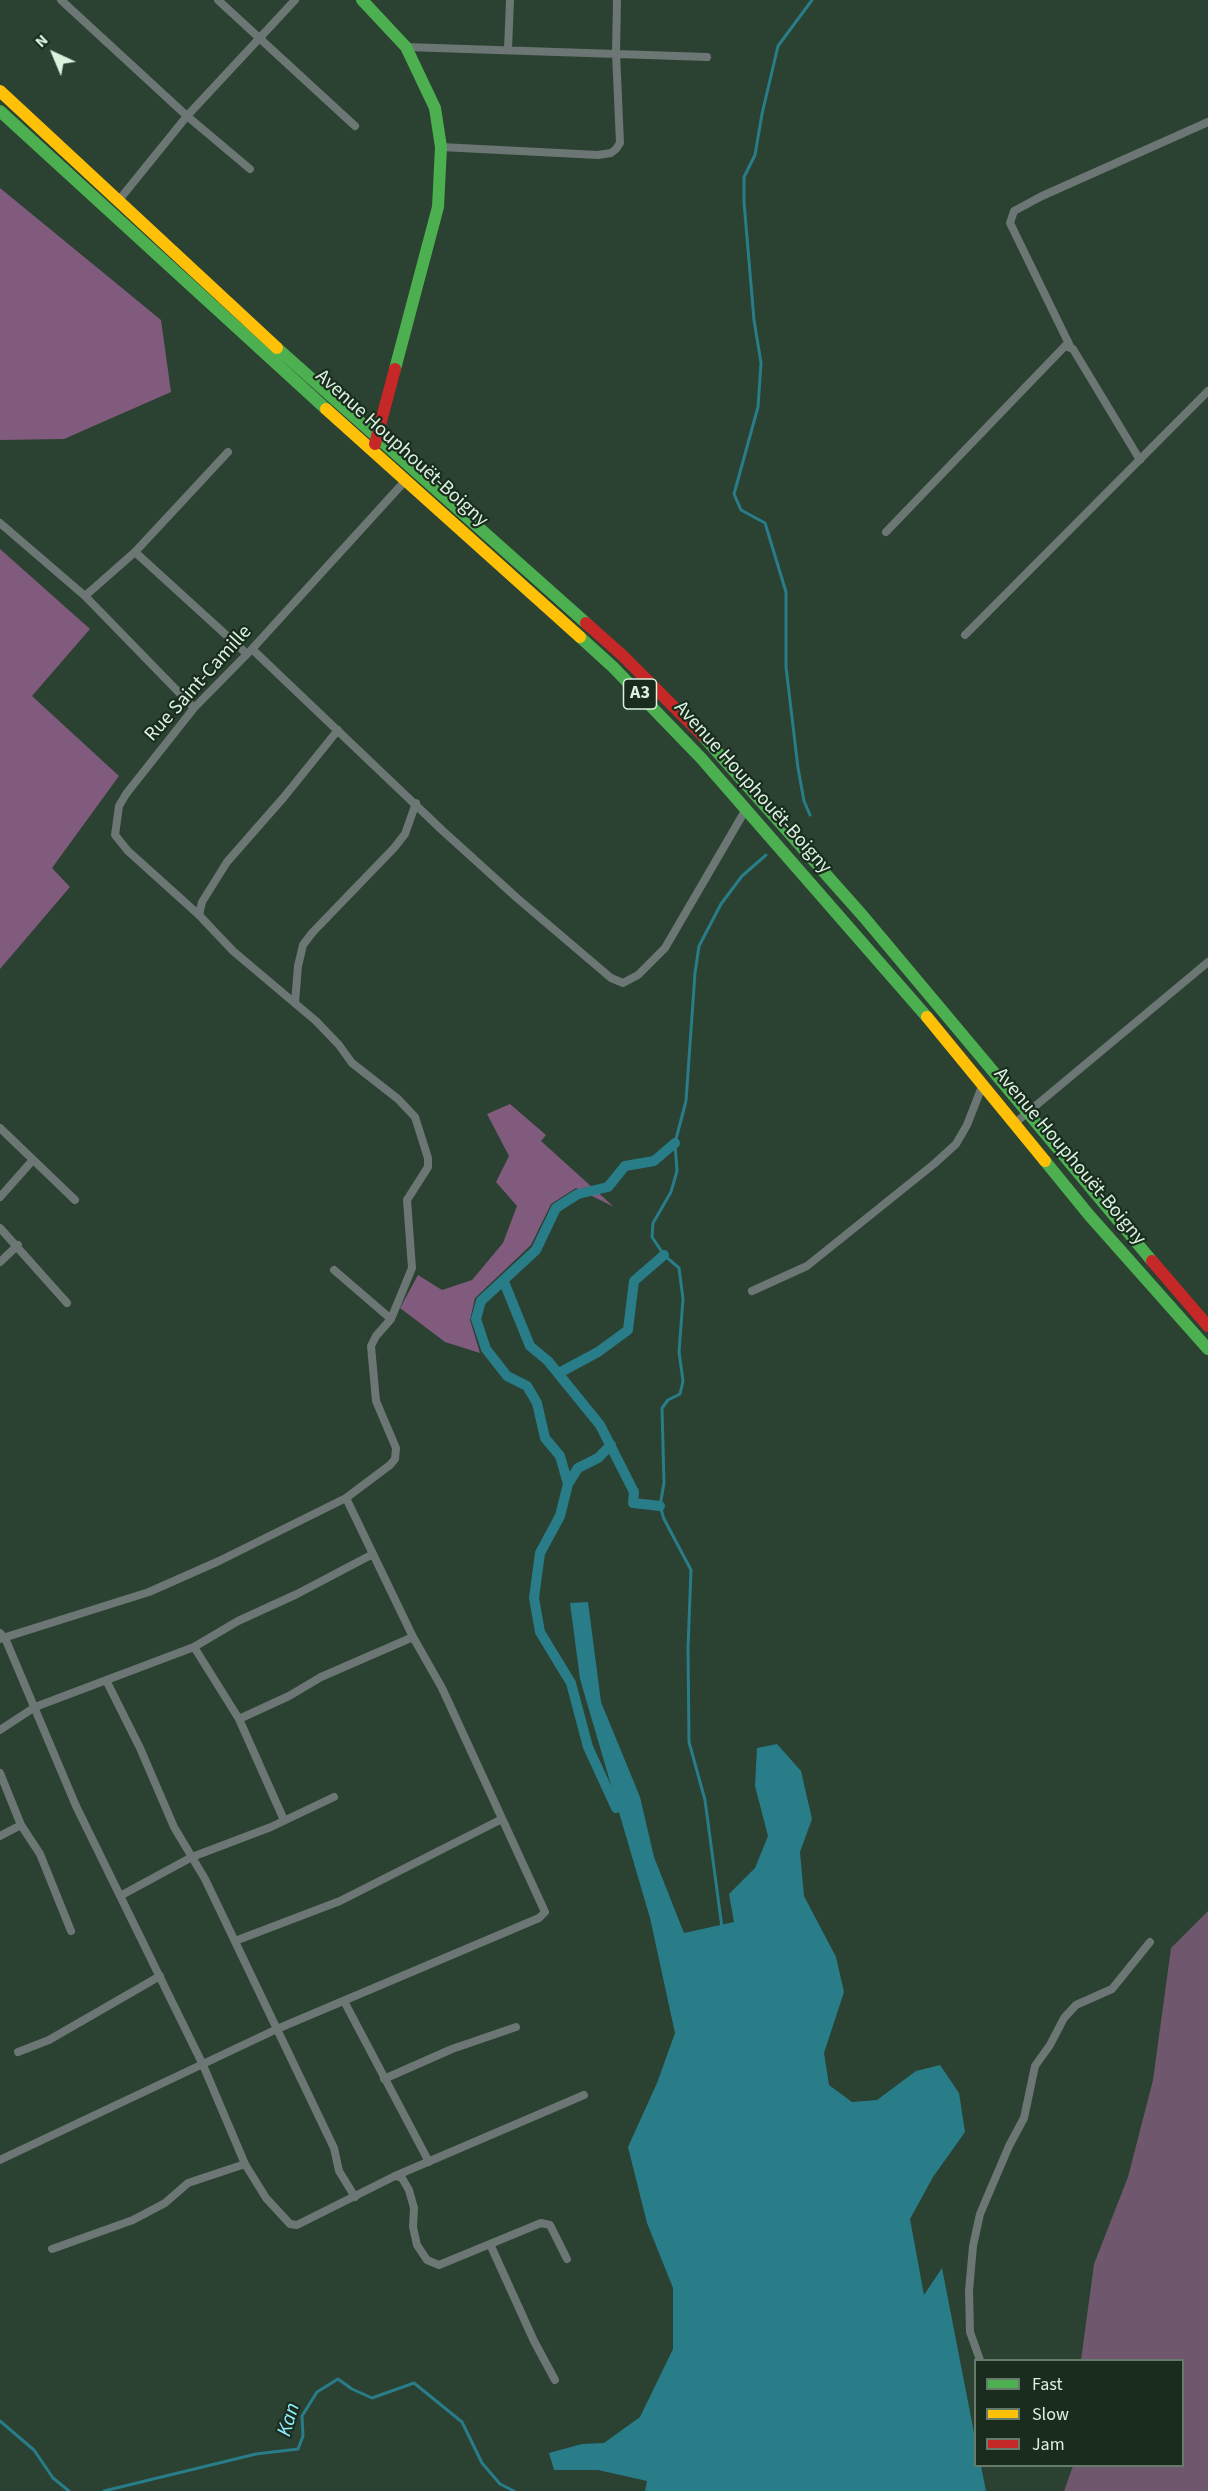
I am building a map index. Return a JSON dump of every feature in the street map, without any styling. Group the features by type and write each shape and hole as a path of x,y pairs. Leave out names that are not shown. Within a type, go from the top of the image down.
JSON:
{"main road":[{"path":"362,0 406,47 435,108 441,147 438,207 378,439 372,450"},
{"name":"Avenue Houphouët-Boigny","path":"0,91 304,373 622,655 712,745 863,916 1028,1111 1111,1215 1208,1326"},
{"name":"Avenue Houphouët-Boigny","path":"0,111 405,481 613,667 701,758 746,809 1015,1123 1089,1215 1208,1349"}],"street":[{"path":"60,0 187,116 250,169"},
{"path":"218,0 355,126"},
{"path":"119,201 187,116 295,0"},
{"path":"508,50 510,0"},
{"path":"441,147 598,155 611,153 620,143 616,53 617,0"},
{"path":"406,47 707,57"},
{"path":"1140,460 1070,346 1010,223 1014,211 1042,196 1208,122"},
{"path":"886,532 1057,354 1065,346 1070,346"},
{"path":"965,635 1208,391"},
{"path":"85,596 135,552 228,453"},
{"name":"Rue Saint-Camille","path":"199,915 128,851 116,835 119,806 194,708 250,651 405,481"},
{"path":"0,523 85,596 194,708"},
{"path":"135,552 338,730 517,898 611,978 623,983 638,975 665,948 746,809"},
{"path":"338,730 227,862 202,902 199,915 233,951 295,1003 339,1045 352,1063 409,1109 415,1117 428,1167 407,1200 412,1268 391,1319 376,1336 371,1346 376,1401 397,1454 390,1465 346,1498 219,1561 149,1592 2,1637 35,1707 76,1806 203,2065 246,2164 266,2198 290,2224 297,2225 395,2176 584,2095"},
{"path":"295,1003 298,966 303,945 394,848 405,834 416,803"},
{"path":"1015,1123 1208,962"},
{"path":"752,1290 807,1266 934,1164 956,1144 967,1125 982,1084"},
{"path":"0,1128 75,1200"},
{"path":"0,1197 32,1161"},
{"path":"0,1228 18,1245 67,1303"},
{"path":"0,1262 18,1245"},
{"path":"334,1270 391,1319"},
{"path":"0,2160 277,2029 543,1916 545,1912 442,1688 413,1637 346,1498"},
{"path":"0,1730 35,1707 194,1647 238,1621 297,1594 373,1554"},
{"path":"239,1719 289,1696 321,1677 413,1637"},
{"path":"194,1647 239,1719 284,1820"},
{"path":"106,1680 140,1748 174,1827 205,1879 334,2148 339,2171 355,2197"},
{"path":"0,1773 21,1825 40,1854 71,1931"},
{"path":"120,1896 192,1857 271,1827 334,1797"},
{"path":"235,1941 340,1901 502,1819"},
{"path":"0,1836 21,1825"},
{"path":"979,2359 970,2332 969,2291 973,2246 980,2214 1009,2146 1024,2118 1035,2066 1070,2011 1076,2005 1112,1989 1150,1942"},
{"path":"18,2052 50,2040 160,1976"},
{"path":"344,2001 429,2162"},
{"path":"384,2079 441,2054 516,2026"},
{"path":"52,2249 133,2220 165,2203 188,2183 246,2164"},
{"path":"395,2176 402,2178 409,2190 414,2208 413,2227 417,2245 427,2260 439,2265 542,2223 550,2225 567,2259"},
{"path":"490,2244 534,2341 555,2380"}],"shaded area":[{"path":"0,188 161,320 171,392 64,439 0,440"},
{"path":"0,549 90,629 32,696 119,776 52,868 70,887 0,969"},
{"path":"510,1104 546,1135 541,1141 614,1207 576,1188 551,1204 531,1245 475,1298 470,1320 480,1353 445,1342 400,1308 418,1275 442,1290 472,1280 503,1243 517,1206 496,1182 509,1156 487,1114"},
{"path":"1208,1911 1208,2491 1064,2491 1073,2467 1184,2467 1184,2359 1081,2359 1094,2264 1128,2177 1153,2080 1171,1948"}],"water":[{"path":"588,1602 601,1702 640,1797 654,1857 684,1933 734,1922 729,1894 755,1868 768,1836 755,1786 757,1748 777,1744 801,1771 812,1819 800,1852 804,1896 836,1957 844,1992 824,2053 829,2085 852,2102 877,2100 916,2071 940,2065 959,2093 965,2132 933,2177 910,2219 924,2295 942,2268 974,2433 974,2467 981,2467 986,2491 645,2491 647,2481 598,2470 554,2470 549,2453 582,2444 604,2443 640,2417 673,2349 673,2288 647,2223 628,2147 657,2083 675,2033 650,1918 580,1679 570,1603"}],"waterway":[{"path":"810,815 804,801 798,768 786,667 786,592 765,523 741,510 734,494 758,407 761,363 754,320 744,177 755,155 778,46 812,0"},
{"path":"722,1928 705,1800 689,1742 688,1648 691,1570 664,1519 660,1506 664,1483 662,1408 668,1400 680,1394 683,1381 679,1352 683,1299 679,1268 664,1255 652,1237 653,1223 671,1192 677,1171 675,1143 686,1101 699,946 721,904 742,876 766,855"},
{"path":"568,1484 560,1456 545,1438 537,1403 527,1386 507,1376 486,1349 476,1319 481,1301 536,1250 556,1208 578,1194 608,1187 625,1166 654,1161 675,1143"},
{"path":"559,1373 598,1352 628,1330 634,1281 664,1255"},
{"path":"504,1282 530,1346 548,1361 600,1425 634,1492 633,1503 660,1506"},
{"path":"611,1445 598,1458 578,1468 568,1484 560,1516 540,1553 534,1598 540,1632 571,1683 588,1747 616,1808"},
{"name":"Kan","path":"104,2491 256,2454 298,2449 303,2436 302,2416 317,2392 338,2379 352,2389 372,2398 414,2383 462,2422 482,2463 500,2484 514,2491"},
{"name":"Kan","path":"0,2421 34,2450 53,2478 69,2491"}],"traffic: fast":[{"path":"362,0 406,47 435,108 441,147 438,207 395,369"},
{"path":"0,111 326,409"},
{"path":"277,348 586,623"},
{"path":"580,637 613,667 701,758 927,1017"},
{"path":"703,736 863,916 1152,1261"},
{"path":"1045,1161 1089,1215 1208,1349"}],"traffic: slow":[{"path":"0,91 277,348"},
{"path":"326,409 580,637"},
{"path":"927,1017 1045,1161"}],"traffic: jam":[{"path":"375,444 395,369"},
{"path":"586,623 622,655 703,736"},
{"path":"1152,1261 1208,1326"}]}
